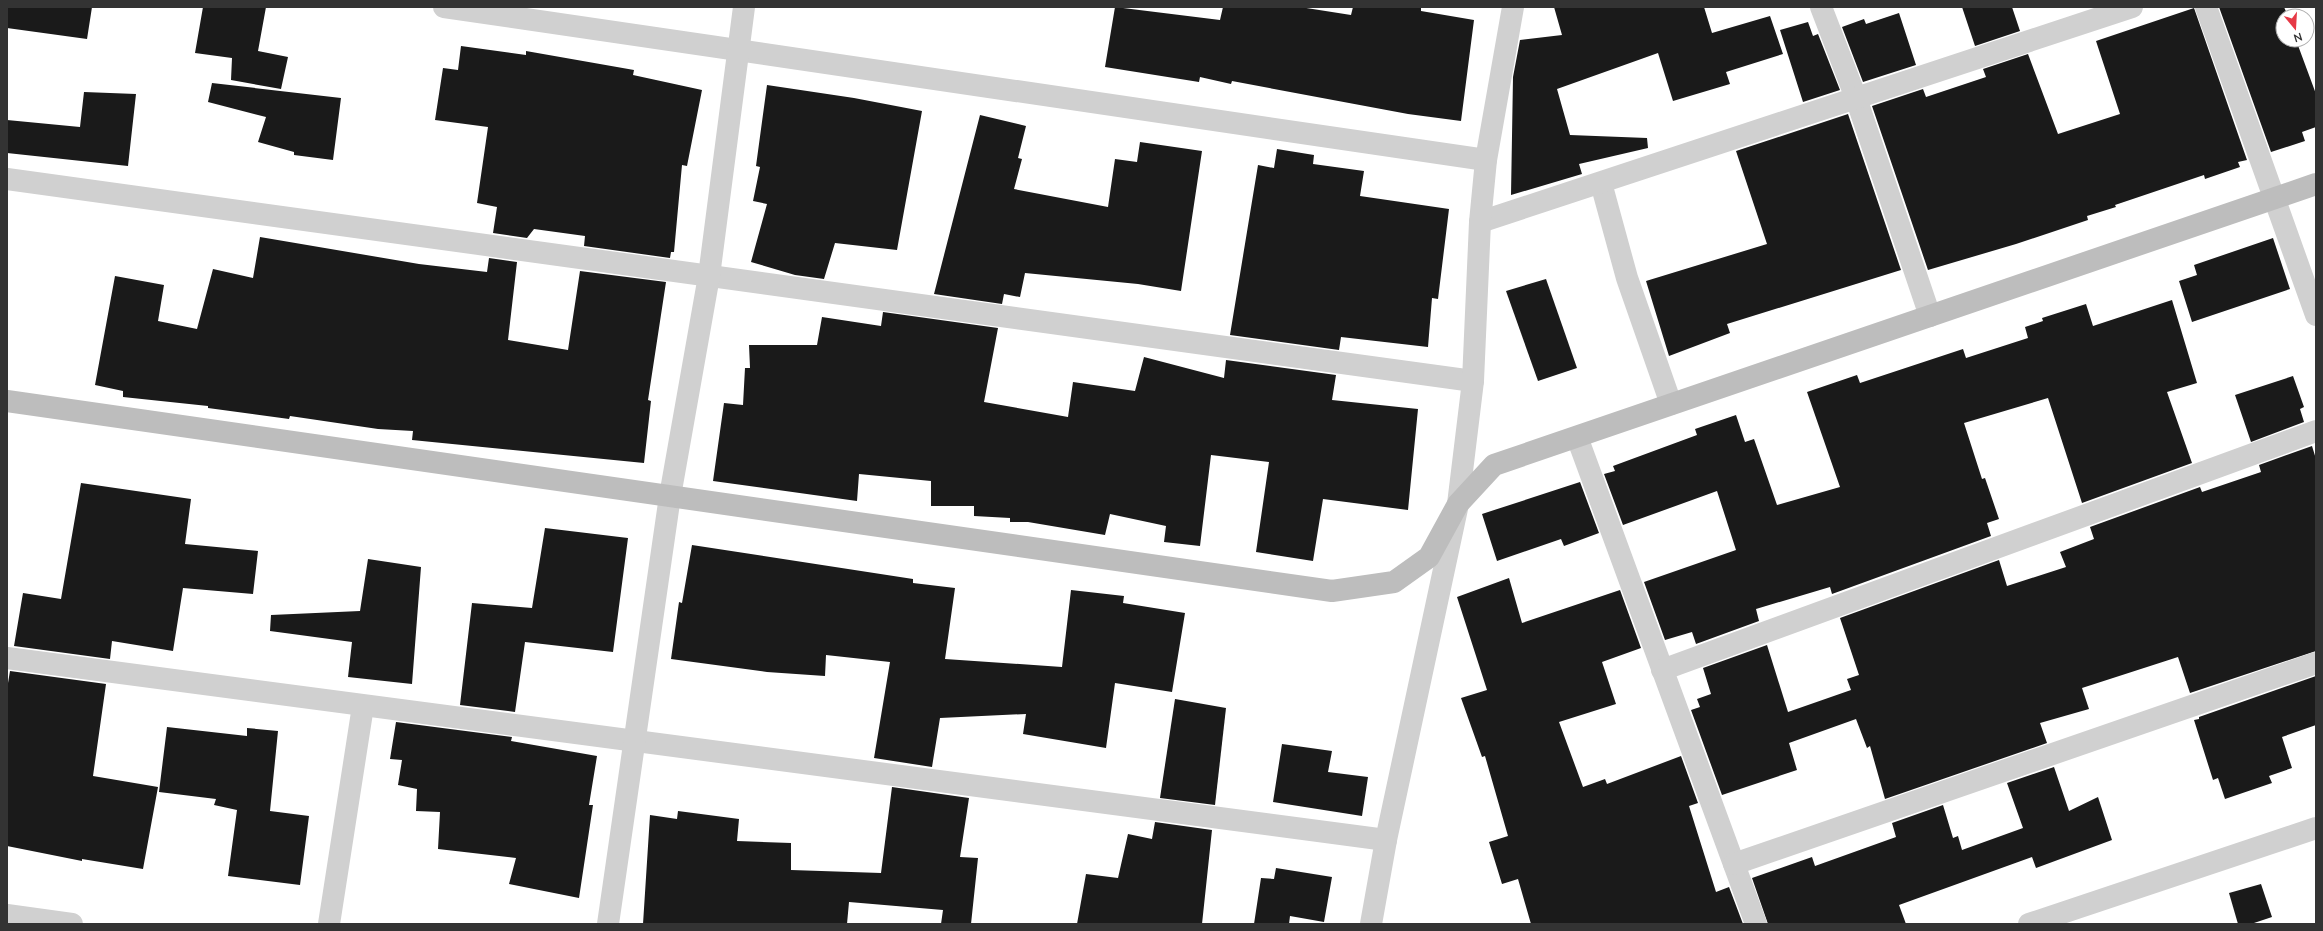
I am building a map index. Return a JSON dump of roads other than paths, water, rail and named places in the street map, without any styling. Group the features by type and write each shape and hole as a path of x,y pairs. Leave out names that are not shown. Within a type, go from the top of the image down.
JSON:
{"street":[{"path":"444,7 498,11 738,51 1486,160"},
{"path":"608,924 670,496 709,276 744,7"},
{"path":"1371,924 1386,840 1458,504 1473,381 1480,222 1486,160 1513,7"},
{"path":"1821,7 1856,98 1930,316"},
{"path":"1480,222 2132,7"},
{"path":"2206,7 2316,315"},
{"path":"7,179 1473,381"},
{"path":"1601,182 1627,278 1671,404"},
{"path":"7,401 1332,591 1394,582 1428,556 1458,504 1494,465 2316,184"},
{"path":"1662,670 2316,431"},
{"path":"1577,437 1756,924"},
{"path":"7,658 1386,840"},
{"path":"1734,864 2316,663"},
{"path":"328,924 363,706"},
{"path":"2029,924 2316,828"},
{"path":"7,915 72,924"}]}
